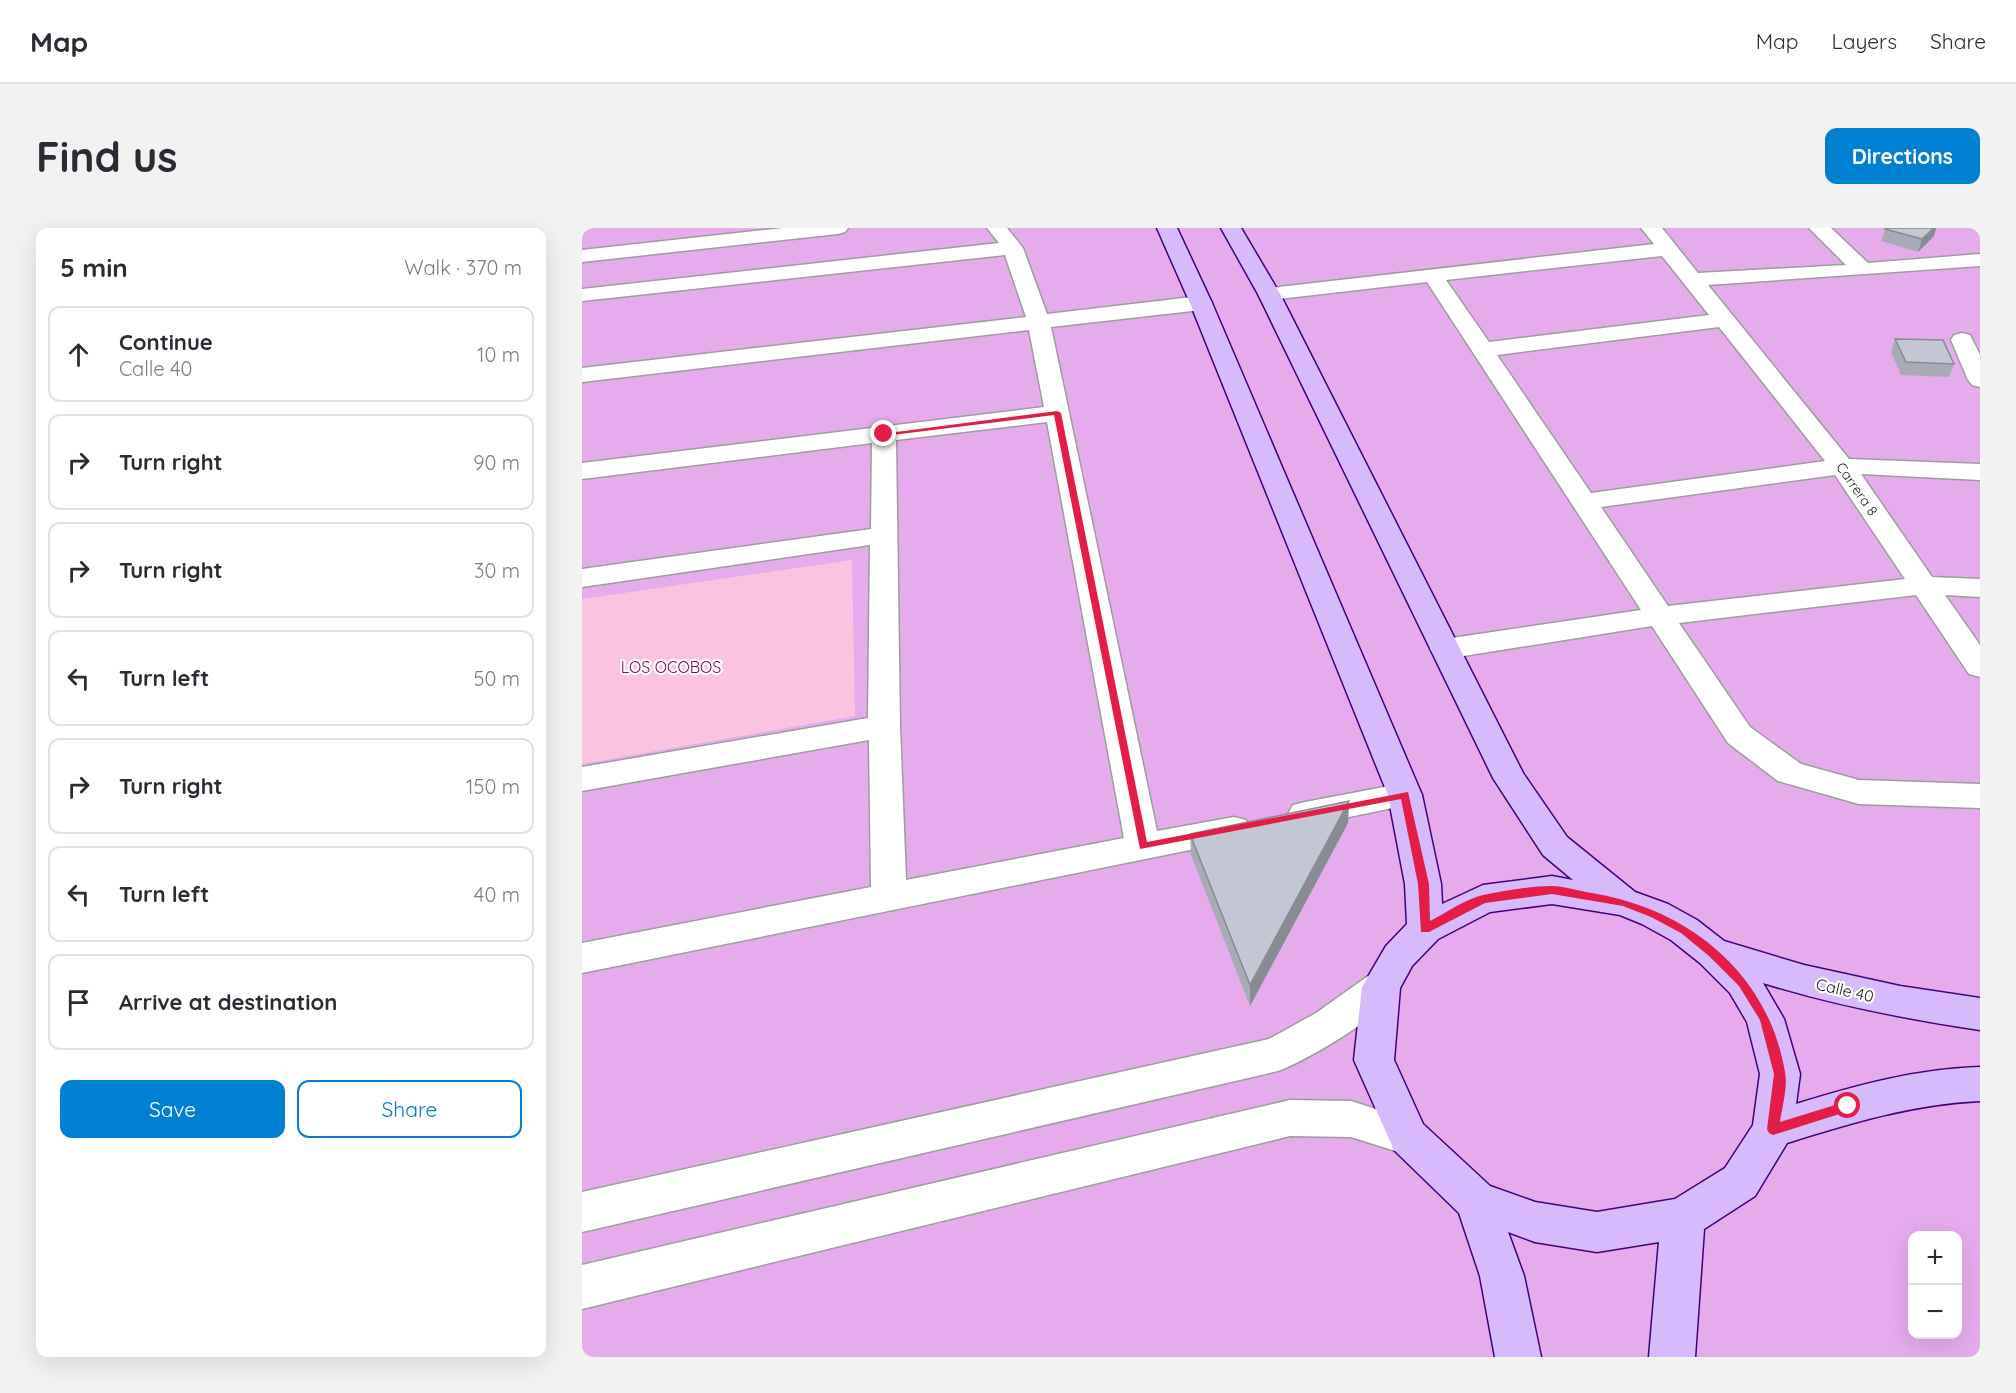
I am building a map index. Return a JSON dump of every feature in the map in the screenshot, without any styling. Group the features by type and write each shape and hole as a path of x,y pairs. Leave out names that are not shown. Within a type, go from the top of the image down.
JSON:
{"main road":[{"path":"1167,228 1202,303 1405,795 1423,884 1425,929"},
{"path":"1231,228 1269,294 1509,778 1555,846 1624,902"},
{"path":"1552,890 1624,902 1655,914 1684,930 1713,953 1743,982 1765,1019 1780,1074 1773,1129 1740,1182 1683,1218 1597,1232 1535,1222 1476,1201 1451,1180 1408,1137 1374,1060 1381,987 1399,956 1425,929 1483,899 1552,890"},
{"name":"Calle 40","path":"1713,953 1804,980 1889,1000 1980,1014"},
{"path":"1773,1129 1898,1091 1932,1086 1980,1084"},
{"path":"1476,1201 1502,1275 1518,1357"},
{"path":"1672,1357 1683,1218"}],"street":[{"path":"582,256 757,232 838,228"},
{"path":"1231,228 1237,228"},
{"name":"Carrera 8","path":"1651,228 1722,320 1842,466 1980,667"},
{"path":"1819,228 1863,270"},
{"path":"582,295 1005,238 1040,322 1143,846"},
{"path":"1269,294 1667,249"},
{"path":"1693,280 1863,270 1980,260"},
{"path":"1433,276 1739,735 1790,773 1859,792 1980,796"},
{"path":"582,375 1202,303"},
{"path":"1481,350 1722,320"},
{"path":"1962,340 1980,380"},
{"path":"582,471 1057,413"},
{"path":"884,434 884,726 890,897"},
{"path":"1582,502 1842,466 1980,472"},
{"path":"582,578 884,535"},
{"path":"1445,649 1658,616 1924,585 1980,588"},
{"path":"582,779 884,726"},
{"path":"582,958 1405,795"},
{"path":"582,1212 1278,1054 1330,1024 1381,987"},
{"path":"582,1287 1290,1118 1351,1119 1408,1137"}],"green space":[{"path":"582,228 1980,228 1980,1357 582,1357"},
{"name":"LOS OCOBOS","path":"852,560 855,716 582,764 582,599"}],"building":[{"path":"1886,228 1934,228 1922,239"},
{"path":"1895,339 1943,340 1954,364 1906,362"},
{"path":"1349,801 1250,985 1190,834"}],"route":[{"path":"884,434 1057,413 1143,846 1405,795 1423,884 1425,929 1483,899 1552,890 1624,902 1655,914 1684,930 1713,953 1743,982 1765,1019 1780,1074 1773,1129 1848,1106"}]}
